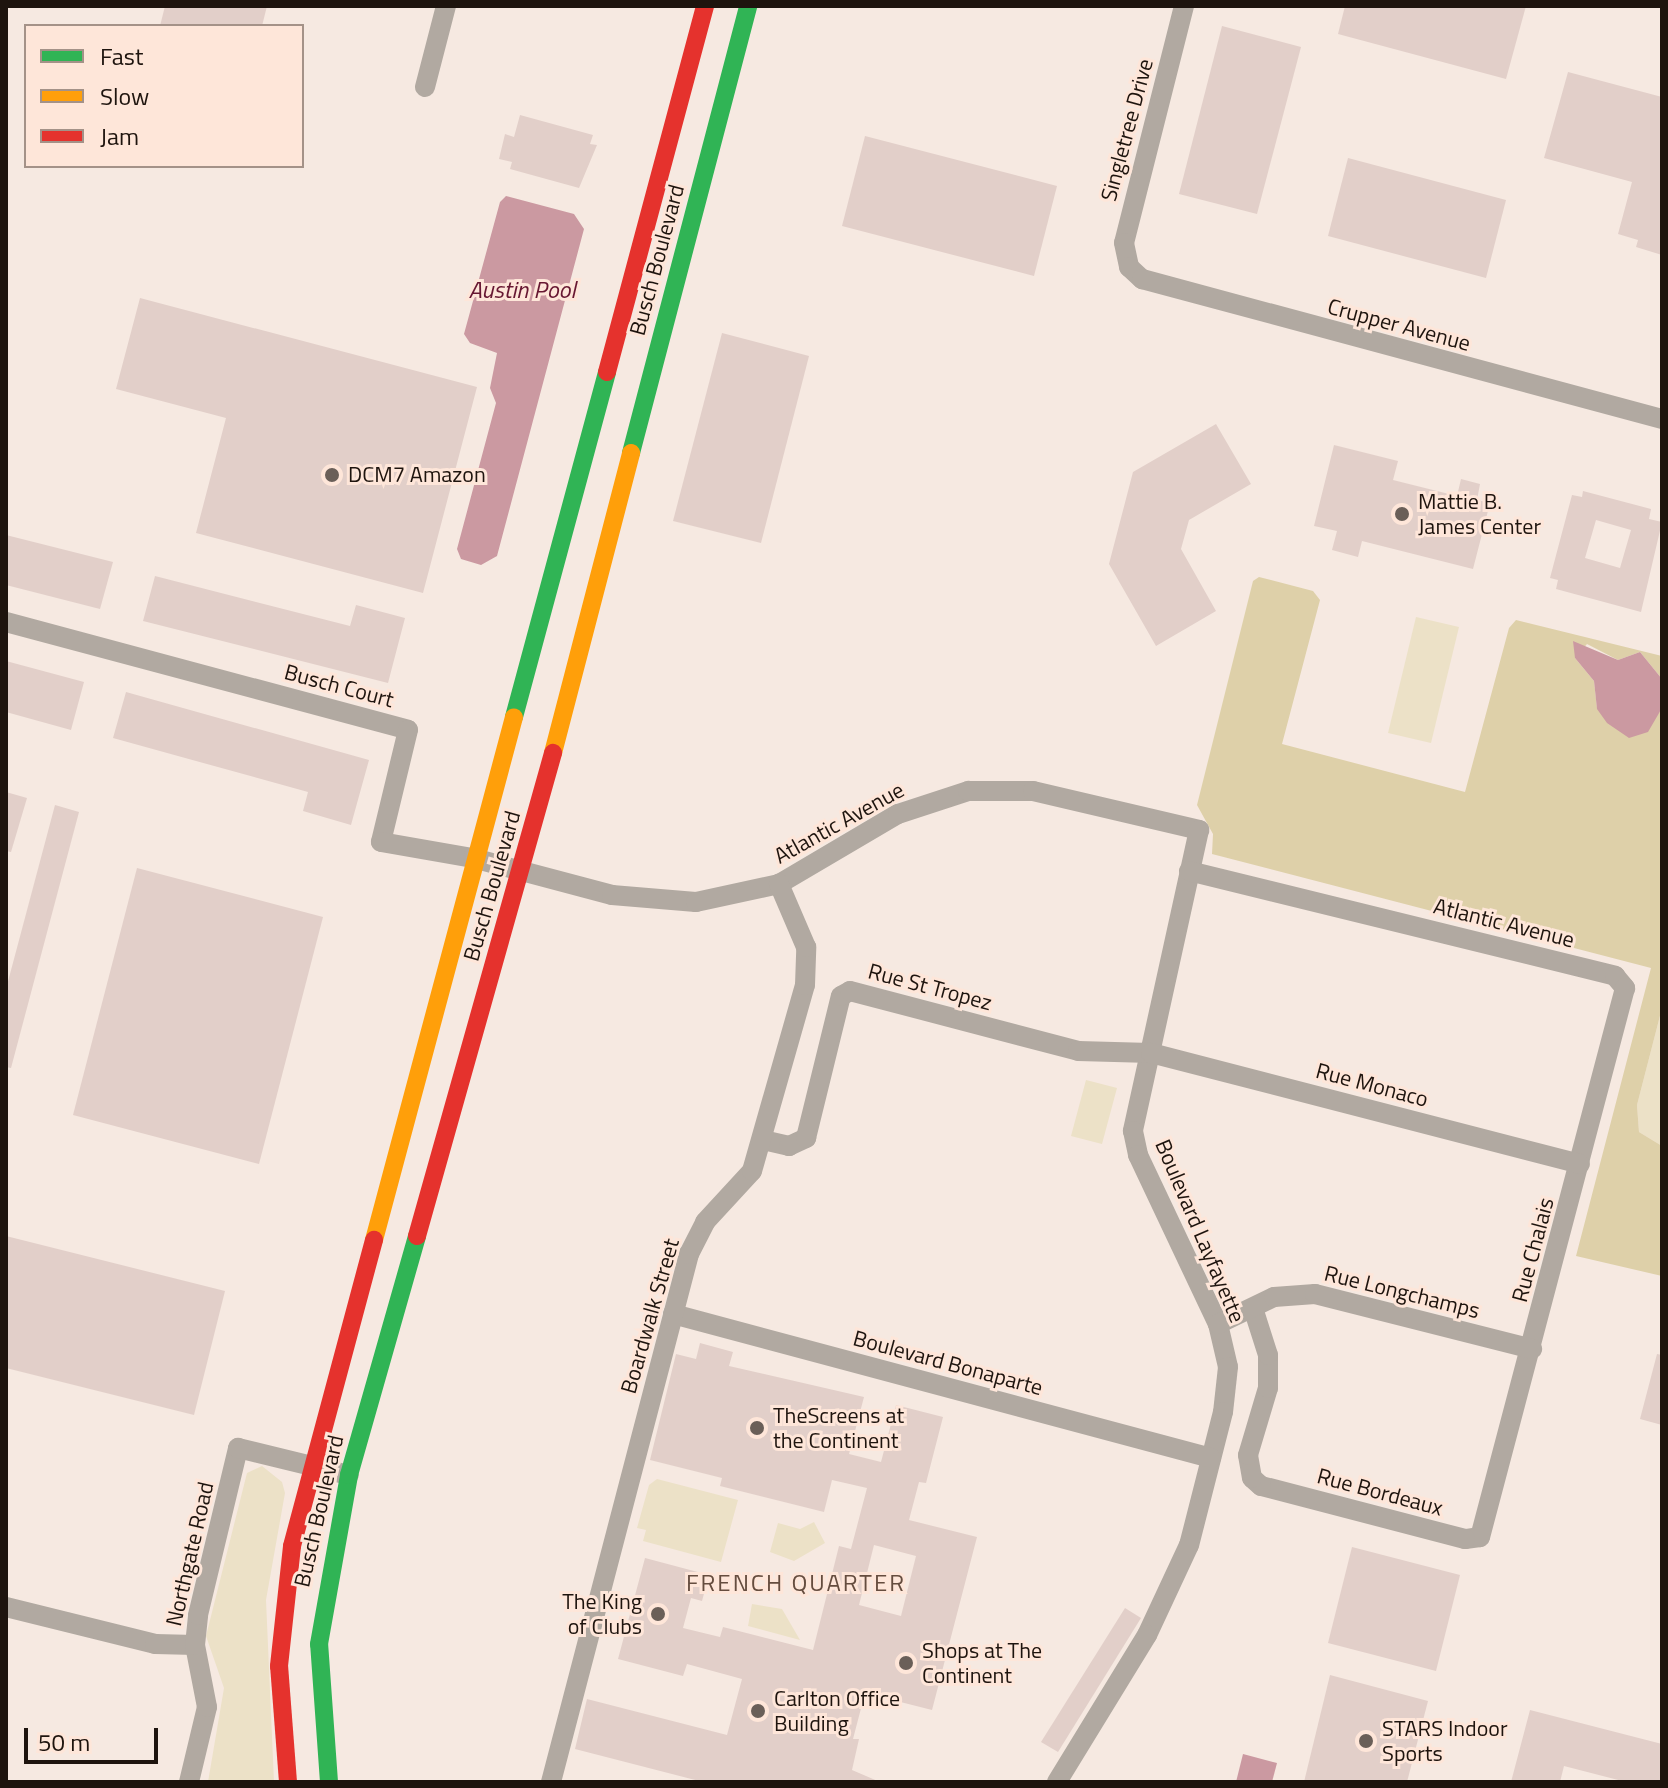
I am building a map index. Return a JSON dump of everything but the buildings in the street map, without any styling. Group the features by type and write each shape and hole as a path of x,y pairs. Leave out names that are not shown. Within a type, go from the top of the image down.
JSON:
{"main road":[{"name":"Busch Boulevard","path":"288,1782 279,1666 281,1611 312,1465 473,858 705,6"},
{"name":"Busch Boulevard","path":"329,1782 319,1644 349,1475 522,870 748,6"}],"street":[{"path":"425,87 446,6"},
{"name":"Singletree Drive","path":"1129,267 1124,243 1128,220 1184,6"},
{"name":"Crupper Avenue","path":"1129,267 1157,286 1662,419"},
{"name":"Busch Court","path":"6,622 408,730 381,842 522,870"},
{"name":"Atlantic Avenue","path":"522,870 658,902 696,902 779,884 898,814 968,791 1033,791 1179,825"},
{"name":"Boulevard Layfayette","path":"1057,1782 1147,1635 1189,1545 1211,1458 1228,1367 1218,1324 1138,1155 1133,1131 1199,830 1179,825"},
{"name":"Atlantic Avenue","path":"1189,871 1622,980 1624,996 1580,1164"},
{"name":"Boardwalk Street","path":"551,1782 689,1254 705,1222 752,1171 805,985 806,947 779,884"},
{"name":"Rue St Tropez","path":"763,1140 789,1146 806,1138 841,996 850,991 1078,1051 1151,1053"},
{"name":"Rue Monaco","path":"1151,1053 1580,1164"},
{"name":"Rue Chalais","path":"1532,1349 1580,1164"},
{"name":"Rue Longchamps","path":"1218,1324 1274,1297 1315,1294 1532,1349"},
{"name":"Rue Bordeaux","path":"1253,1308 1268,1355 1268,1388 1248,1455 1252,1478 1261,1486 1465,1539 1473,1540 1485,1530 1532,1349"},
{"name":"Boulevard Bonaparte","path":"673,1314 1211,1458"},
{"name":"Northgate Road","path":"189,1782 207,1707 195,1645 238,1448 349,1475"},
{"path":"6,1607 155,1644 195,1645"}],"shaded area":[{"path":"1259,577 1313,591 1320,600 1282,744 1465,792 1509,628 1516,620 1662,656 1662,679 1640,652 1618,660 1587,644 1575,658 1594,681 1597,708 1658,714 1662,708 1662,1008 1637,1105 1639,1132 1662,1146 1662,1276 1576,1256 1651,968 1212,854 1213,834 1197,805 1253,581"},
{"path":"1416,617 1459,627 1431,743 1388,733"},
{"path":"1662,1008 1662,1146 1639,1132 1637,1105"},
{"path":"1086,1080 1117,1088 1102,1144 1071,1136"},
{"path":"262,1466 282,1482 285,1493 266,1600 274,1782 208,1782 224,1688 206,1636 247,1473"},
{"path":"657,1479 738,1500 721,1562 643,1541 646,1530 637,1528 649,1485"},
{"path":"814,1522 825,1543 794,1561 770,1552 778,1523 800,1529"},
{"path":"752,1604 782,1609 800,1640 748,1626"}],"water":[{"name":"Austin Pool","path":"506,196 574,214 584,229 497,556 481,565 461,559 457,549 496,403 490,388 497,353 470,343 464,334 500,202"},
{"path":"1573,641 1618,660 1640,652 1662,679 1662,708 1648,732 1629,738 1607,723 1597,709 1594,681 1575,658"},
{"path":"1243,1754 1277,1763 1272,1782 1236,1782"}],"traffic: fast":[{"path":"631,453 748,6"},
{"path":"514,717 607,372"},
{"path":"329,1782 319,1644 349,1475 417,1236"}],"traffic: slow":[{"path":"553,753 631,453"},
{"path":"374,1240 514,717"}],"traffic: jam":[{"path":"607,372 705,6"},
{"path":"417,1236 553,753"},
{"path":"288,1782 279,1666 292,1546 374,1240"}],"place":[{"name":"DCM7 Amazon","path":"332,475"},
{"name":"Mattie B. James Center","path":"1402,514"},
{"name":"TheScreens at the Continent","path":"757,1428"},
{"name":"The King of Clubs","path":"658,1614"},
{"name":"Shops at The Continent","path":"906,1663"},
{"name":"Carlton Office Building","path":"758,1711"},
{"name":"STARS Indoor Sports","path":"1366,1741"}],"district":[{"name":"FRENCH QUARTER","path":"796,1583"}]}
